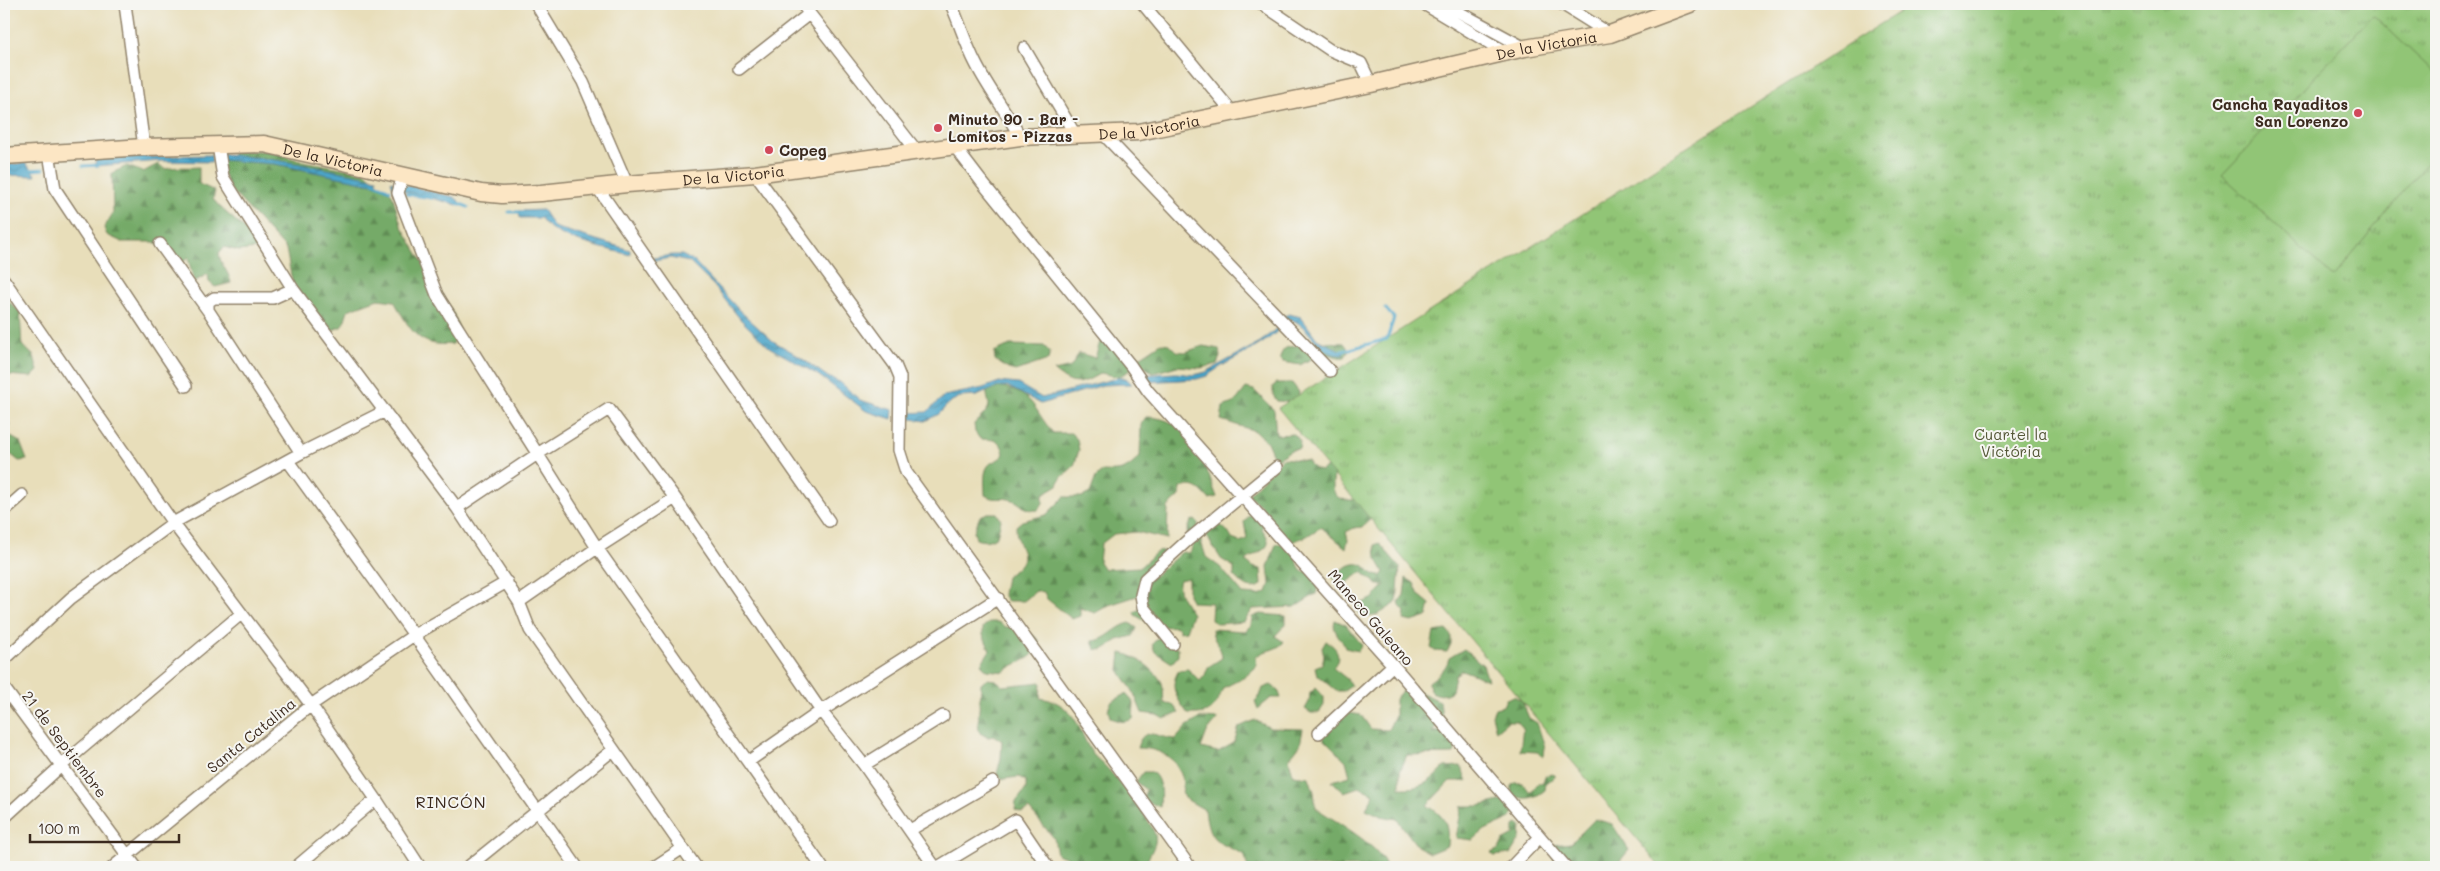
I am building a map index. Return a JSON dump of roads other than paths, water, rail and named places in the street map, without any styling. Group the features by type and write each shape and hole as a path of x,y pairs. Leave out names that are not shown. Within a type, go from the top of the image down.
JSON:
{"main road":[{"name":"De la Victoria","path":"4,156 144,147 264,144 502,195 755,174 916,150 956,147 1020,137 1104,135 1139,132 1370,84 1525,48 1610,34 1690,4"}],"street":[{"path":"125,4 144,147"},
{"path":"536,4 583,82 627,184"},
{"path":"802,4 916,150"},
{"path":"951,4 976,63 994,95 1008,112 1020,137"},
{"path":"1143,4 1234,112"},
{"path":"1262,4 1330,50 1361,63 1370,84"},
{"path":"1424,4 1506,53"},
{"path":"1444,4 1525,48"},
{"path":"1562,4 1610,34"},
{"path":"739,69 809,14"},
{"path":"1024,48 1076,136"},
{"path":"1104,135 1330,371"},
{"path":"218,145 222,177 294,289 457,508 520,602 530,630 696,867"},
{"name":"Maneco Galeano","path":"956,147 981,181 1131,366 1148,391 1393,665 1566,867"},
{"path":"49,153 55,189 186,386"},
{"path":"755,174 895,365 900,377 899,450 906,472 1190,867"},
{"path":"403,175 398,193 437,294 539,453 597,548 822,867"},
{"path":"597,187 829,521"},
{"path":"160,244 209,312 301,453"},
{"path":"4,280 173,523 311,705 420,867"},
{"path":"209,312 208,302 214,298 273,298 294,289"},
{"path":"457,508 539,453 609,410 675,498 821,711 864,765 936,867 1016,820 1048,867"},
{"path":"4,660 71,598 173,523 301,453 385,411"},
{"path":"288,461 414,635 577,867"},
{"path":"1173,644 1143,607 1141,595 1145,579 1188,540 1277,467"},
{"path":"4,511 22,495"},
{"path":"520,602 597,548 675,498"},
{"name":"Santa Catalina","path":"113,867 311,705 414,635 507,582"},
{"path":"748,761 821,711 998,598"},
{"path":"4,818 62,765 242,614"},
{"path":"1319,733 1393,665"},
{"name":"21 de Septiembre","path":"4,688 136,867"},
{"path":"864,765 943,716"},
{"path":"468,867 613,750"},
{"path":"910,830 993,782"},
{"path":"296,867 376,799"},
{"path":"1511,867 1540,837"},
{"path":"654,867 683,848"}],"water":[{"path":"221,154 280,161 338,171 377,179 377,185 275,164 221,160"},
{"path":"211,155 212,162 162,161 96,166 95,158"},
{"path":"26,163 36,176 4,175 4,165"},
{"path":"391,181 454,197 459,201 458,205 393,188"},
{"path":"543,210 554,227 630,250 630,255 568,238 547,226 541,218 520,218 519,211"},
{"path":"682,255 695,262 739,310 773,341 828,377 840,382 860,400 893,410 892,419 866,411 818,375 769,347 741,320 714,286 689,262 670,258 654,261 653,258"},
{"path":"1289,314 1301,317 1317,339 1342,351 1344,355 1327,351 1296,321 1288,319 1280,329 1261,344 1207,376 1197,379 1146,382 1142,375 1176,373 1194,375 1206,372 1259,343 1276,329 1284,316"},
{"path":"1117,378 1126,378 1132,384 1103,385 1041,404 1007,386 995,388 977,396 960,397 950,402 939,414 925,421 904,418 905,413 927,412 944,396 983,388 999,382 1018,384 1042,398"}],"waterway":[{"path":"83,166 99,165"},
{"path":"30,170 44,169"},
{"path":"373,182 390,190"},
{"path":"406,194 432,198"},
{"path":"455,202 468,207"},
{"path":"509,212 522,212"},
{"path":"1339,352 1387,339 1394,318 1385,308"}],"place":[{"name":"Cancha Rayaditos San Lorenzo","path":"2358,113"},
{"name":"Minuto 90 - Bar - Lomitos - Pizzas","path":"938,128"},
{"name":"Copeg","path":"769,150"}],"district":[{"name":"RINCÓN","path":"451,801"}],"park label":[{"name":"Cuartel la Victória","path":"2011,442"}]}
